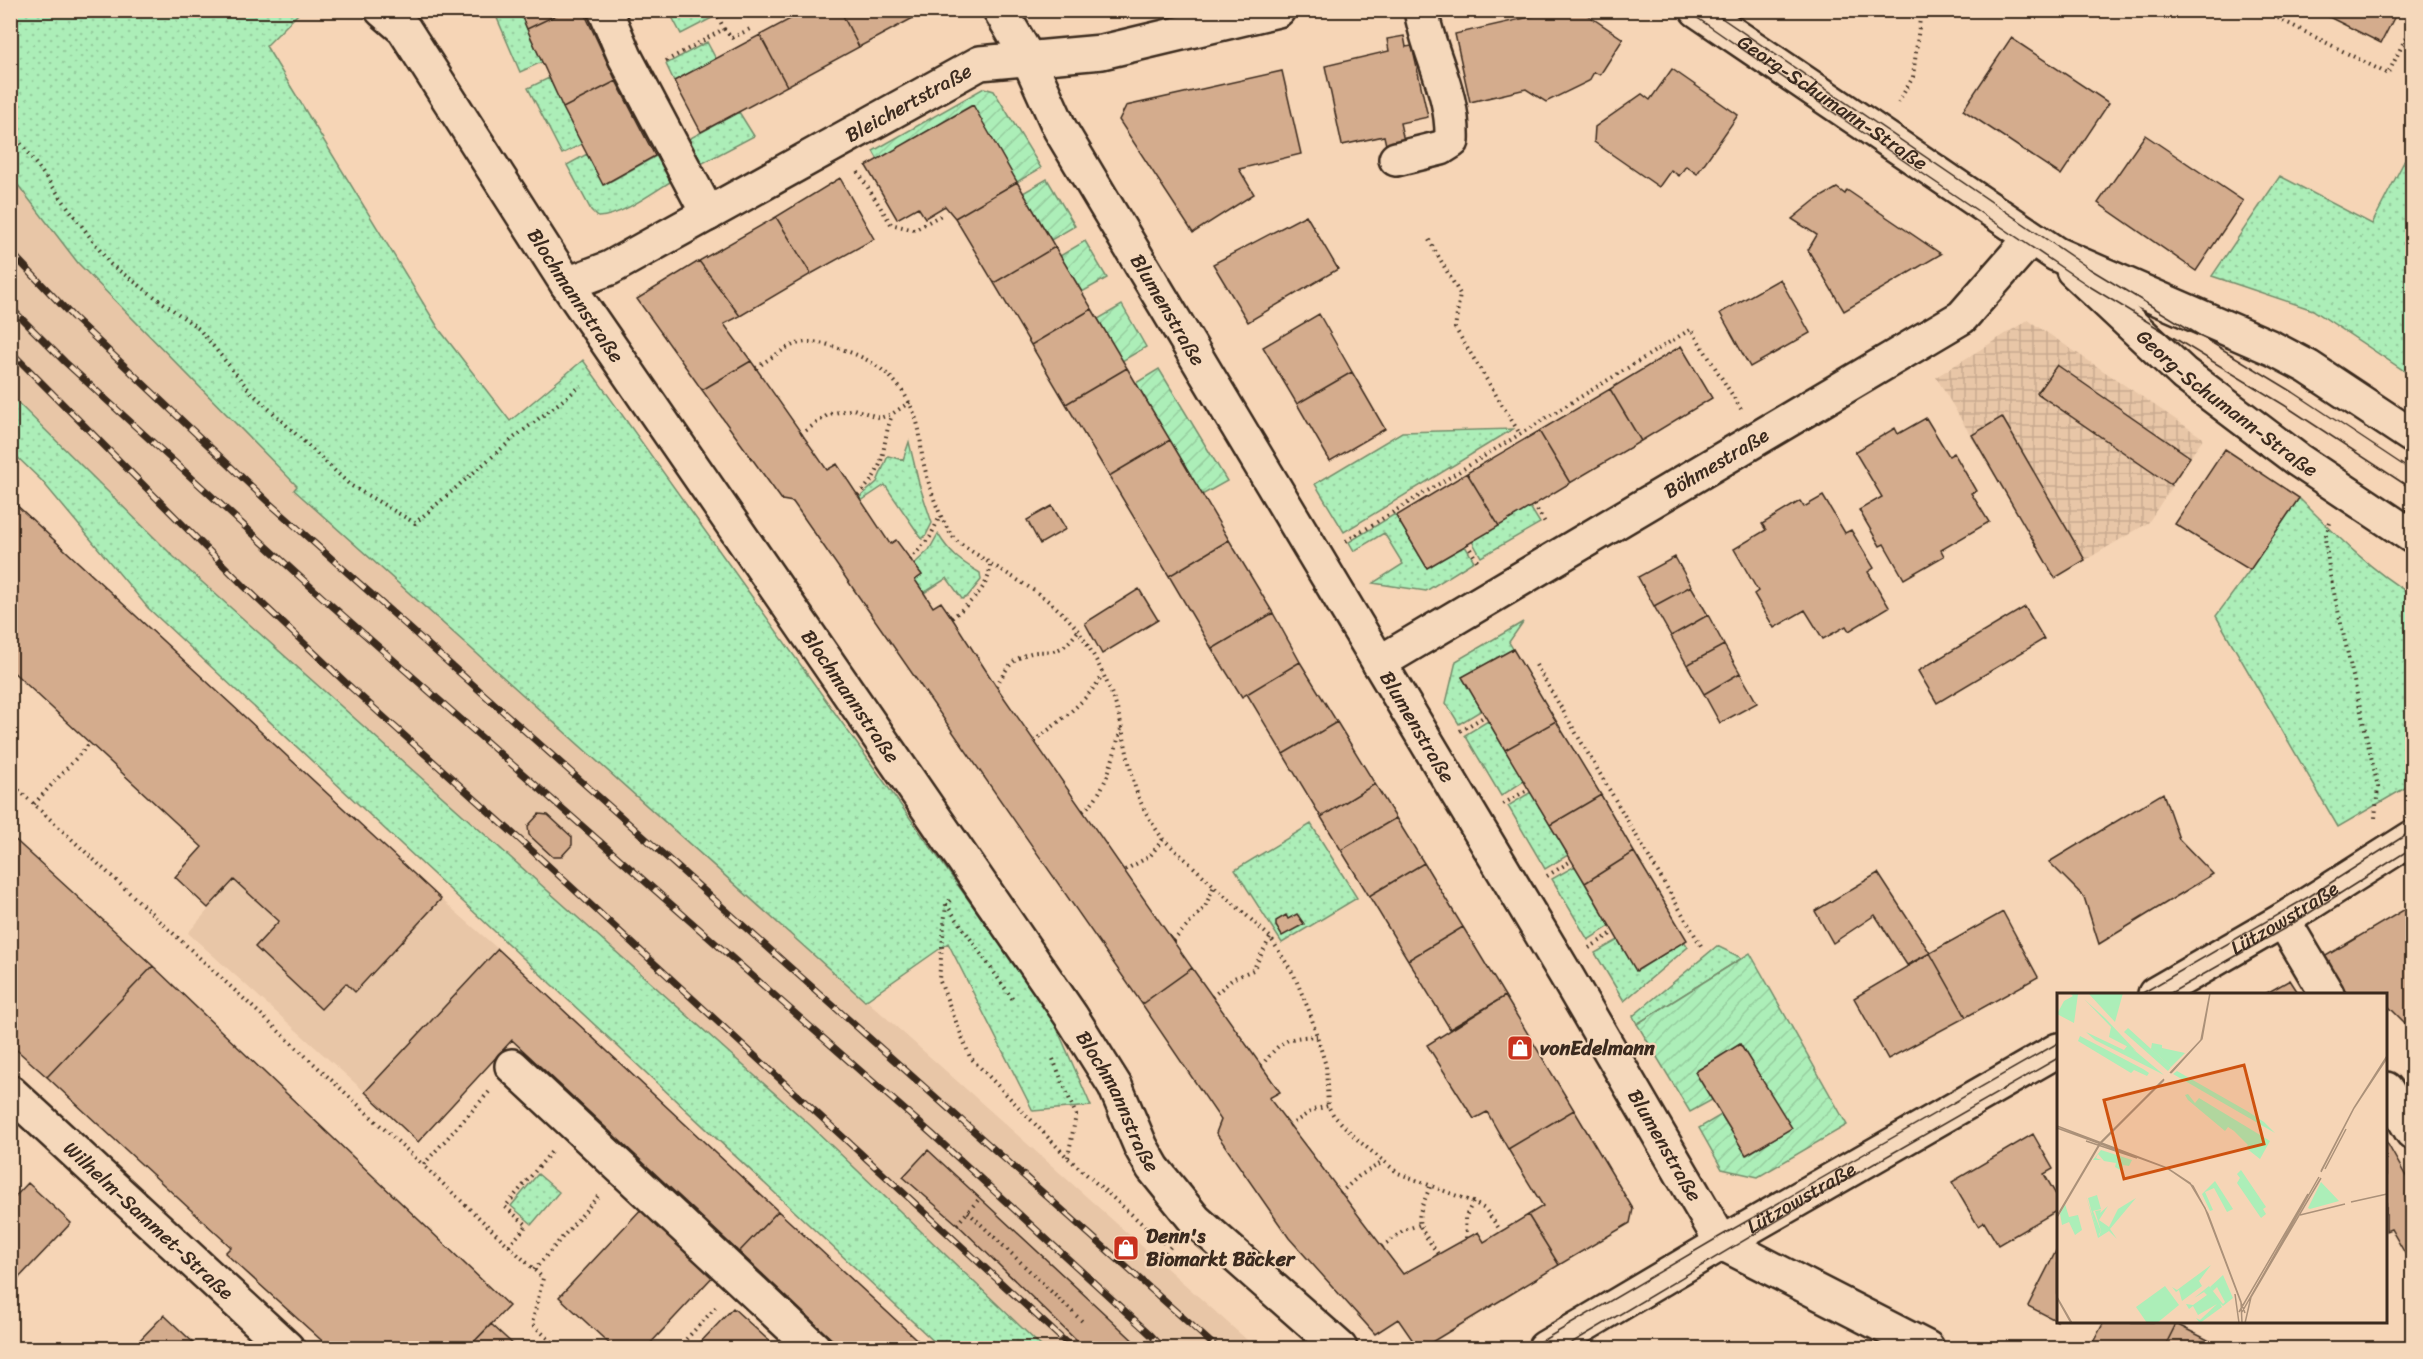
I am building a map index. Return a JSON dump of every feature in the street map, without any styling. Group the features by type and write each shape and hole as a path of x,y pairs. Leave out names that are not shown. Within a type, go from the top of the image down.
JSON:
{"street":[{"path":"605,10 636,77 708,214"},
{"name":"Blumenstraße","path":"1000,10 1028,58 1060,129 1722,1243"},
{"name":"Bleichertstraße","path":"567,285 610,268 980,63 1102,52 1278,10"},
{"path":"1396,159 1441,148 1452,141 1444,79 1425,33 1421,10"},
{"name":"Georg-Schumann-Straße","path":"1697,10 2044,246 2184,375 2298,460 2412,536"},
{"name":"Blochmannstraße","path":"398,17 567,285 1071,1016 1115,1086 1141,1147 1153,1168 1195,1220 1340,1348"},
{"name":"Georg-Schumann-Straße","path":"2044,246 2272,348 2308,367 2412,435"},
{"name":"Böhmestraße","path":"1379,663 1962,317 2044,246"},
{"name":"Lützowstraße","path":"2156,993 2283,920 2412,838"},
{"path":"2283,920 2326,993"},
{"name":"Lützowstraße","path":"1545,1348 1722,1243 2057,1051"},
{"path":"512,1066 814,1348"},
{"name":"Wilhelm-Sammet-Straße","path":"10,1092 287,1348"},
{"path":"2387,1092 2412,1132"},
{"path":"1722,1243 1927,1348"}],"path":[{"path":"715,10 724,29 732,38 750,29"},
{"path":"1913,78 1921,10"},
{"path":"2262,10 2388,74 2412,25"},
{"path":"636,77 724,29"},
{"path":"10,129 110,264 199,329 250,391 350,485 415,523 515,437 581,386"},
{"path":"838,142 891,224 914,230 944,214"},
{"path":"1429,240 1460,294 1455,328 1520,434"},
{"path":"1343,543 1691,329 1741,410"},
{"path":"756,369 792,344 828,344 878,364 896,381 910,402 923,461 940,515 952,536 1053,604 1078,631 1103,674 1114,701 1133,781 1151,822 1163,840 1270,937 1294,975 1326,1066 1328,1106 1334,1116 1398,1173 1473,1202 1485,1209 1501,1231"},
{"path":"801,434 829,414 854,409 880,418 892,414 910,402"},
{"path":"858,495 871,483 879,469 892,414"},
{"path":"1534,505 1547,525"},
{"path":"910,560 930,537 940,515"},
{"path":"2330,522 2325,538 2330,575 2378,787 2375,818"},
{"path":"1467,544 1479,565"},
{"path":"952,618 974,598 991,575 990,563"},
{"path":"996,686 1016,660 1039,651 1054,652 1064,649 1078,631"},
{"path":"1536,665 1703,949"},
{"path":"1034,741 1057,724 1095,687 1103,674"},
{"path":"1457,733 1485,716"},
{"path":"1083,811 1092,804 1100,791 1121,728"},
{"path":"34,804 90,743"},
{"path":"10,782 543,1278 532,1324 559,1348"},
{"path":"1500,806 1529,789"},
{"path":"1125,870 1150,856 1163,840"},
{"path":"1543,878 1571,861"},
{"path":"975,878 946,904 939,979 970,1058 1068,1158 1170,1248 1158,1262"},
{"path":"1173,941 1205,907 1214,886"},
{"path":"946,904 1018,1007"},
{"path":"1586,950 1614,932"},
{"path":"1212,997 1234,978 1253,970 1270,937"},
{"path":"1261,1066 1283,1041 1296,1037 1317,1036"},
{"path":"1051,1054 1076,1115 1068,1158"},
{"path":"423,1164 512,1066"},
{"path":"1289,1126 1313,1110 1328,1106"},
{"path":"509,1246 527,1225 505,1207 574,1125"},
{"path":"1340,1193 1359,1176 1383,1162"},
{"path":"534,1270 621,1169"},
{"path":"1430,1187 1417,1216 1419,1225 1438,1254"},
{"path":"957,1224 981,1198"},
{"path":"1466,1238 1465,1218 1473,1202"},
{"path":"968,1212 1084,1323"},
{"path":"1382,1247 1404,1230 1419,1225"},
{"path":"678,1348 740,1280"}],"shaded area":[{"path":"10,176 78,263 297,487 295,490 1256,1348 1043,1348 810,1125 174,557 11,395"},
{"path":"2028,320 2203,438 2148,523 2055,578 1936,377"},
{"path":"234,880 355,991 441,899 498,949 365,1092 188,933"}],"green space":[{"path":"11,11 301,11 266,46 439,329 510,421 583,360 1052,1017 1091,1106 1033,1111 948,943 865,1001 294,490 297,486 78,263 11,176"},
{"path":"494,11 519,11 542,62 520,72"},
{"path":"669,11 708,11 712,18 681,34"},
{"path":"707,42 716,59 674,81 666,64"},
{"path":"549,78 582,144 562,154 528,88"},
{"path":"984,88 994,91 1041,168 1017,182 972,105 878,160 873,151"},
{"path":"739,112 754,136 699,165 685,141"},
{"path":"2412,146 2412,376 2313,310 2212,276 2280,176 2372,224"},
{"path":"665,151 678,177 650,195 608,216 598,217 591,210 567,165 587,154 604,185"},
{"path":"1047,179 1075,226 1051,240 1023,193"},
{"path":"1085,241 1107,278 1082,292 1060,256"},
{"path":"1122,305 1146,347 1122,361 1098,319"},
{"path":"1159,369 1227,481 1202,495 1136,383"},
{"path":"10,395 174,557 810,1125 1043,1348 941,1348 148,608 42,481 11,451"},
{"path":"1513,429 1344,532 1315,484 1402,432"},
{"path":"909,442 919,484 932,523 922,539 885,485 861,501 859,498 877,482 888,456 903,460"},
{"path":"2299,498 2367,563 2412,595 2412,784 2338,827 2216,616"},
{"path":"1530,507 1540,523 1481,557 1472,541"},
{"path":"1395,514 1427,568 1465,546 1474,561 1426,591 1373,583 1403,564 1384,533 1354,551 1349,542"},
{"path":"938,534 956,556 980,573 981,580 967,597 962,599 947,578 924,593 915,580 922,575 914,564 929,550"},
{"path":"1523,622 1509,642 1513,649 1462,677 1482,710 1459,724 1446,703 1456,661"},
{"path":"1488,721 1524,781 1501,796 1465,735"},
{"path":"1531,792 1568,855 1545,869 1508,806"},
{"path":"1311,824 1357,898 1282,943 1235,870"},
{"path":"1575,866 1610,926 1588,940 1552,879"},
{"path":"1618,940 1637,971 1684,941 1688,947 1624,1001 1595,953"},
{"path":"1717,946 1742,958 1637,1024 1633,1016"},
{"path":"1750,953 1847,1125 1758,1177 1722,1169 1699,1128 1721,1115 1747,1155 1791,1128 1740,1044 1695,1072 1712,1100 1690,1112 1637,1024"},
{"path":"538,1174 559,1192 532,1224 511,1206"}],"building":[{"path":"519,10 567,10 527,29"},
{"path":"567,10 583,10 616,81 563,108 527,29"},
{"path":"807,10 840,10 859,47 787,86 760,35"},
{"path":"840,10 928,10 859,47"},
{"path":"1560,10 1580,10 1623,39 1600,75 1594,72 1589,81 1546,102 1526,89 1470,102 1455,34"},
{"path":"2315,10 2398,10 2381,43"},
{"path":"760,35 787,86 701,132 674,81"},
{"path":"1404,36 1406,47 1412,46 1428,117 1400,123 1404,141 1386,145 1384,136 1342,145 1325,66 1389,51 1387,39"},
{"path":"2011,38 2109,103 2061,175 1963,110"},
{"path":"1672,69 1738,115 1697,174 1686,166 1679,176 1671,170 1659,187 1594,142 1595,127 1642,94 1650,100"},
{"path":"1282,71 1301,154 1239,169 1254,194 1193,233 1119,120 1126,106"},
{"path":"616,81 655,156 603,185 563,108"},
{"path":"973,105 1017,182 955,218 945,206 925,218 918,207 897,219 866,166"},
{"path":"2145,135 2243,201 2196,271 2098,203"},
{"path":"840,178 874,239 811,274 776,217"},
{"path":"1017,182 1055,247 994,283 955,218"},
{"path":"1837,188 1845,194 1847,190 1941,254 1844,311 1808,250 1817,235 1792,219 1814,201"},
{"path":"1306,215 1338,269 1248,322 1213,264"},
{"path":"776,217 811,274 740,316 699,261"},
{"path":"1055,247 1092,309 1031,345 994,283"},
{"path":"699,261 740,316 724,324 751,361 702,390 637,299"},
{"path":"1780,279 1810,333 1750,367 1720,313"},
{"path":"1092,309 1127,368 1066,404 1031,345"},
{"path":"1319,314 1352,372 1297,404 1263,347"},
{"path":"1681,346 1712,398 1641,441 1610,389"},
{"path":"751,361 827,470 837,464 890,544 896,540 922,575 915,580 933,607 941,602 996,686 1192,968 1142,1004 793,502 782,500 702,390"},
{"path":"2057,365 2190,457 2171,485 2037,393"},
{"path":"1127,368 1170,440 1109,476 1066,404"},
{"path":"1352,372 1385,429 1330,461 1297,404"},
{"path":"1610,389 1641,441 1570,483 1539,431"},
{"path":"2002,417 2085,560 2055,578 1972,435"},
{"path":"1926,418 1949,456 1954,453 1976,491 1971,493 1989,522 1941,550 1944,556 1904,579 1884,544 1880,546 1859,510 1882,497 1855,452 1895,428 1898,434"},
{"path":"1539,431 1570,483 1499,526 1467,473"},
{"path":"1170,440 1229,540 1169,576 1109,476"},
{"path":"2225,449 2299,498 2250,570 2175,524"},
{"path":"1467,473 1499,526 1427,568 1396,516"},
{"path":"1823,496 1845,533 1851,530 1874,568 1868,572 1889,607 1849,631 1846,626 1823,639 1805,610 1774,628 1754,594 1758,591 1734,549 1766,530 1762,524 1800,501 1804,507"},
{"path":"10,499 441,899 355,992 346,983 321,1009 255,947 279,921 234,880 208,908 175,877 202,847 10,669"},
{"path":"1052,506 1066,529 1040,544 1027,520"},
{"path":"1229,540 1273,613 1212,649 1169,576"},
{"path":"1675,557 1691,586 1654,606 1638,577"},
{"path":"1691,586 1708,615 1671,636 1654,606"},
{"path":"1139,589 1158,620 1102,654 1085,623"},
{"path":"2025,607 2044,639 1937,703 1918,671"},
{"path":"1273,613 1300,662 1242,697 1212,649"},
{"path":"1708,615 1724,645 1687,665 1671,636"},
{"path":"1724,645 1740,673 1704,694 1687,665"},
{"path":"1513,649 1556,721 1505,750 1462,677"},
{"path":"1300,662 1337,722 1283,754 1247,694"},
{"path":"1740,673 1757,703 1720,723 1704,694"},
{"path":"1556,721 1601,795 1550,825 1505,750"},
{"path":"1337,722 1375,784 1321,817 1283,754"},
{"path":"1375,784 1396,818 1341,850 1321,817"},
{"path":"2163,793 2179,839 2213,874 2099,944 2084,897 2049,862"},
{"path":"1601,795 1634,852 1585,883 1550,825"},
{"path":"539,814 548,815 572,837 572,845 561,857 553,857 529,835 528,826"},
{"path":"1396,818 1424,863 1369,896 1341,850"},
{"path":"10,835 153,966 47,1077 10,1044"},
{"path":"1634,852 1687,940 1636,971 1585,883"},
{"path":"1424,863 1463,927 1408,960 1369,896"},
{"path":"1878,873 1930,953 1907,965 1875,915 1833,943 1815,911"},
{"path":"2412,905 2412,1030 2387,1007 2387,993 2346,993 2324,957"},
{"path":"2003,912 2038,977 1966,1017 1930,953"},
{"path":"1297,914 1304,924 1282,936 1276,926 1276,921 1286,915 1288,919"},
{"path":"1463,927 1505,996 1450,1029 1408,960"},
{"path":"498,949 778,1211 739,1252 512,1040 418,1142 365,1092"},
{"path":"1930,953 1966,1017 1888,1059 1854,998"},
{"path":"153,966 509,1306 468,1348 330,1348 225,1253 231,1247 47,1077"},
{"path":"1192,968 1280,1092 1269,1098 1403,1274 1478,1232 1484,1242 1528,1215 1559,1265 1422,1348 1418,1348 1398,1319 1375,1334 1289,1238 1216,1133 1221,1120 1142,1004"},
{"path":"2290,980 2298,993 2267,993"},
{"path":"1505,996 1574,1110 1508,1149 1487,1112 1474,1119 1427,1045"},
{"path":"1740,1044 1792,1128 1746,1155 1695,1072"},
{"path":"1574,1110 1633,1209 1630,1223 1559,1265 1528,1215 1543,1206 1508,1149"},
{"path":"2033,1134 2053,1169 2044,1174 2057,1196 2057,1211 1998,1245 1984,1222 1978,1226 1952,1182"},
{"path":"2387,1143 2412,1187 2412,1251 2406,1255 2391,1229 2387,1231"},
{"path":"928,1150 1141,1348 1084,1348 957,1224 903,1177"},
{"path":"28,1183 71,1223 14,1283 10,1280 10,1202"},
{"path":"645,1205 717,1272 646,1348 614,1348 559,1297"},
{"path":"778,1211 926,1348 842,1348 825,1333 739,1252"},
{"path":"2057,1249 2057,1321 2028,1306"},
{"path":"733,1308 777,1348 695,1348"},
{"path":"164,1315 199,1348 132,1348"},
{"path":"2103,1323 2176,1324 2164,1348 2090,1348"},
{"path":"491,1324 517,1348 468,1348"},
{"path":"2176,1324 2224,1348 2164,1348"}],"tram line":[{"path":"1686,10 2089,286 2284,405 2412,489"},
{"path":"1710,10 2090,269 2293,392 2412,471"},
{"path":"2143,993 2310,896 2412,831"},
{"path":"2171,993 2287,927 2412,848"},
{"path":"1530,1348 2057,1044"},
{"path":"1563,1348 1856,1174 2057,1059"}],"railway":[{"path":"10,251 73,317 267,501 1217,1348"},
{"path":"10,307 65,362 322,597 932,1134 1163,1348"},
{"path":"10,351 245,587 345,682 528,847 1072,1348"}],"place":[{"name":"vonEdelmann","path":"1520,1048"},
{"name":"Denn's Biomarkt Bäcker","path":"1126,1248"}]}
